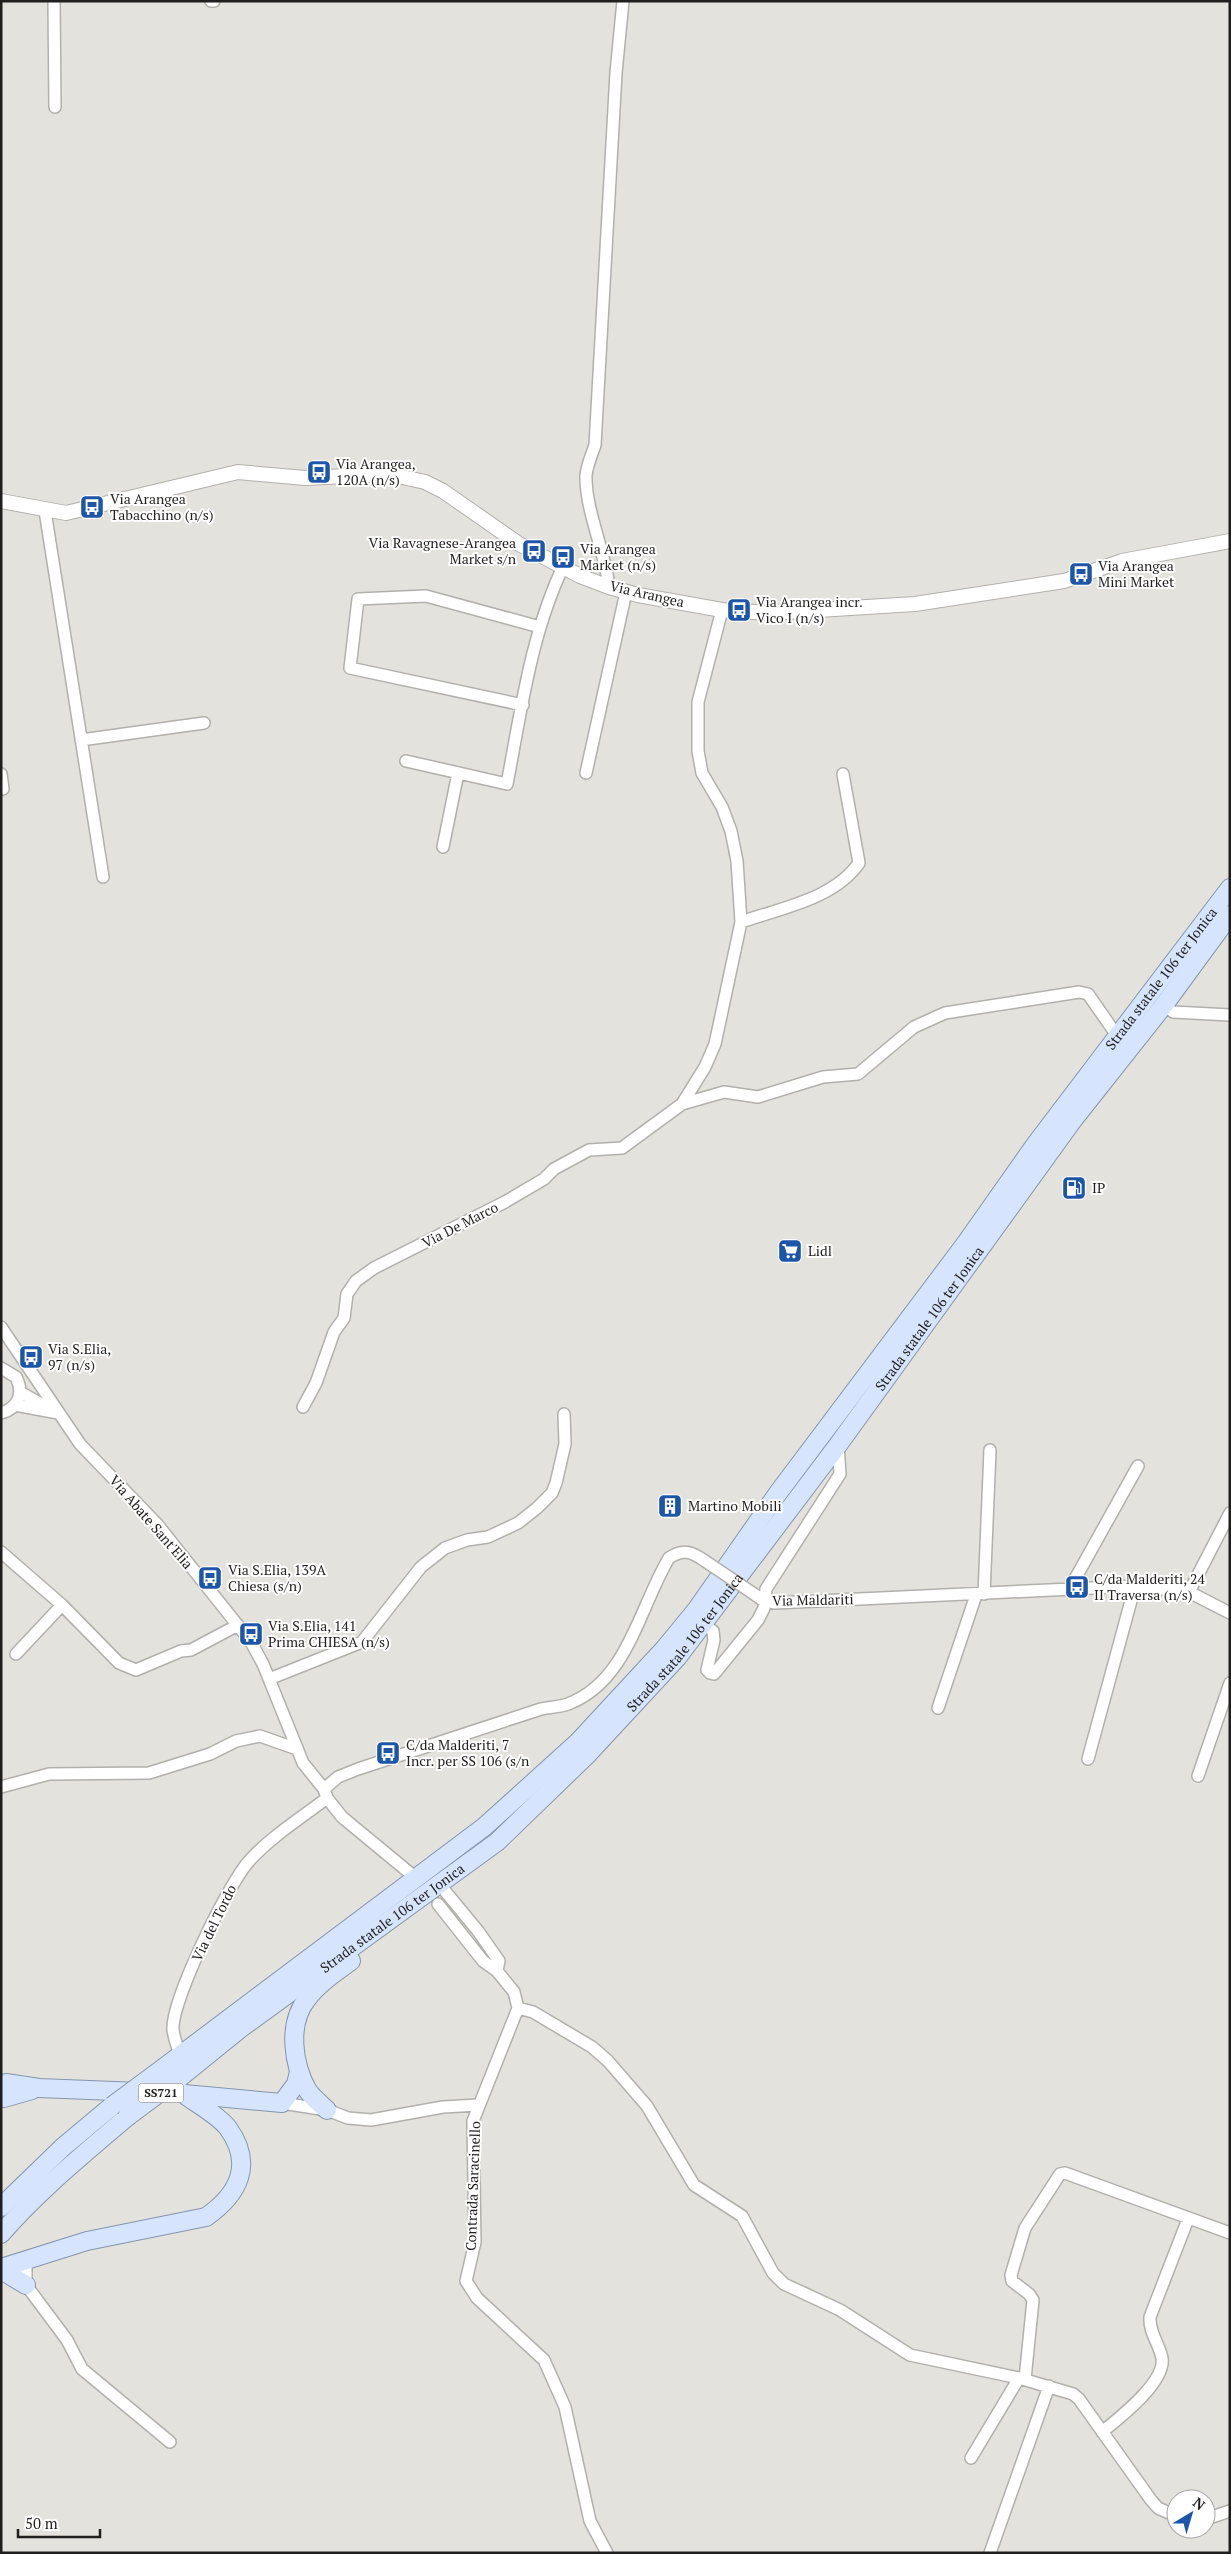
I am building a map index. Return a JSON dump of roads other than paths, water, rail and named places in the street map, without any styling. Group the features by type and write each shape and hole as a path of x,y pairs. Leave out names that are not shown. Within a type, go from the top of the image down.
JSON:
{"main road":[{"name":"Strada statale 106 ter Jonica","path":"1,2234 17,2216 75,2161 177,2074 484,1827 577,1744 665,1648 697,1610 778,1493 966,1243 1035,1145 1230,888"},
{"name":"Strada statale 106 ter Jonica","path":"1,2207 63,2147 112,2106 177,2074 395,1914 440,1885 497,1842 588,1754 677,1658 704,1624 838,1445 1067,1127 1164,1005 1230,916"},
{"path":"328,2110 309,2092 299,2072 294,2044 298,2015 306,1999 393,1927 395,1914"},
{"path":"282,2103 296,2084 299,2072"},
{"name":"SS721","path":"3,2090 177,2074 282,2103"},
{"path":"1,2269 87,2240 206,2217 233,2194 240,2176 241,2154 227,2127 177,2074"},
{"path":"1,2269 26,2285"}],"street":[{"path":"54,1 55,107"},
{"path":"609,587 606,564 587,489 586,473 595,445 616,83 623,1"},
{"name":"Via Arangea","path":"1,501 45,511 66,513 238,472 305,478 389,474 425,482 444,492 519,544 563,567 609,587 626,592 722,610 770,613 916,604 1064,581 1122,560 1230,542"},
{"path":"45,511 103,877"},
{"path":"406,761 507,784 540,627 547,600 563,567"},
{"path":"586,774 626,592"},
{"path":"523,705 350,668 358,599 426,596 540,627"},
{"path":"682,1104 705,1067 715,1044 741,922 737,861 731,831 722,807 702,773 698,751 698,702 722,610"},
{"path":"81,740 204,723"},
{"path":"443,847 458,773"},
{"path":"1,774 3,789"},
{"path":"741,922 824,893 852,874 859,863 843,774"},
{"path":"682,1104 724,1092 758,1097 823,1077 858,1074 914,1026 946,1013 1079,992 1088,994 1118,1037"},
{"path":"1164,1005 1173,1012 1230,1015"},
{"name":"Via De Marco","path":"303,1407 316,1383 334,1332 344,1318 347,1294 356,1281 374,1268 505,1202 544,1178 554,1169 589,1150 622,1148 682,1104"},
{"name":"Via Abate Sant'Elia","path":"1,1328 80,1444 157,1524 251,1642 304,1763 342,1817 411,1874"},
{"path":"1,1413 15,1405 20,1392 16,1377 2,1367"},
{"name":"Via Abate Sant'Elia","path":"20,1392 58,1413"},
{"path":"15,1405 58,1413"},
{"path":"269,1680 362,1642 421,1567 445,1548 467,1540 488,1538 518,1523 537,1508 552,1493 556,1483 565,1444 564,1414"},
{"path":"704,1624 713,1631 714,1640 707,1670 714,1674 758,1620 764,1608 759,1598 840,1474 838,1445"},
{"path":"938,1708 980,1594 990,1450"},
{"path":"1070,1588 1138,1466"},
{"path":"1190,1592 1230,1514"},
{"name":"Via Maldariti","path":"326,1793 338,1777 358,1769 541,1709 568,1704 585,1695 602,1683 616,1665 669,1558 683,1551 691,1552 759,1598 980,1594 1135,1586 1190,1592 1230,1612"},
{"path":"1,1552 62,1605 119,1663 136,1670 181,1651 191,1650 238,1626"},
{"path":"1088,1759 1135,1586"},
{"path":"16,1654 62,1605"},
{"path":"1198,1776 1230,1683"},
{"path":"1,1787 49,1774 149,1773 210,1754 236,1741 260,1736 297,1749"},
{"name":"Via del Tordo","path":"177,2074 173,2030 175,2018 186,1982 233,1882 250,1860 326,1793"},
{"path":"440,1885 478,1931 499,1961 497,1971"},
{"path":"438,1904 483,1961 497,1971 514,1992 518,2008 532,2012 592,2047 608,2061 647,2106 694,2185 742,2216 773,2273 784,2284 840,2310 910,2355 1022,2378 1073,2394 1151,2500 1158,2508 1166,2512"},
{"name":"Contrada Saracinello","path":"518,2008 478,2105 473,2122 475,2242 466,2281 478,2298 544,2360 565,2407 590,2521 607,2553"},
{"name":"SS721","path":"282,2103 328,2110 348,2118 371,2120 443,2107 478,2105"},
{"path":"971,2458 1022,2378 1033,2300 1030,2294 1012,2281 1011,2275 1025,2228 1060,2174 1064,2173 1230,2234"},
{"path":"1102,2432 1140,2400 1160,2371 1162,2357 1151,2333 1150,2317 1188,2218"},
{"path":"31,2258 26,2266 26,2285 67,2340 82,2369 170,2442"},
{"path":"990,2553 1049,2386"},
{"path":"1216,2516 1230,2511"}],"place":[{"name":"Via Arangea, 120A (n/s)","path":"319,472"},
{"name":"Via Arangea Tabacchino (n/s)","path":"92,507"},
{"name":"Via Ravagnese-Arangea Market s/n","path":"534,551"},
{"name":"Via Arangea Market (n/s)","path":"563,557"},
{"name":"Via Arangea Mini Market","path":"1081,574"},
{"name":"Via Arangea incr. Vico I (n/s)","path":"739,610"},
{"name":"IP","path":"1074,1188"},
{"name":"Lidl","path":"790,1251"},
{"name":"Via S.Elia, 97 (n/s)","path":"31,1357"},
{"name":"Martino Mobili","path":"670,1506"},
{"name":"Via S.Elia, 139A Chiesa (s/n)","path":"210,1578"},
{"name":"C/da Malderiti, 24 II Traversa (n/s)","path":"1077,1587"},
{"name":"Via S.Elia, 141 Prima CHIESA (n/s)","path":"251,1634"},
{"name":"C/da Malderiti, 7 Incr. per SS 106 (s/n","path":"388,1753"}]}
